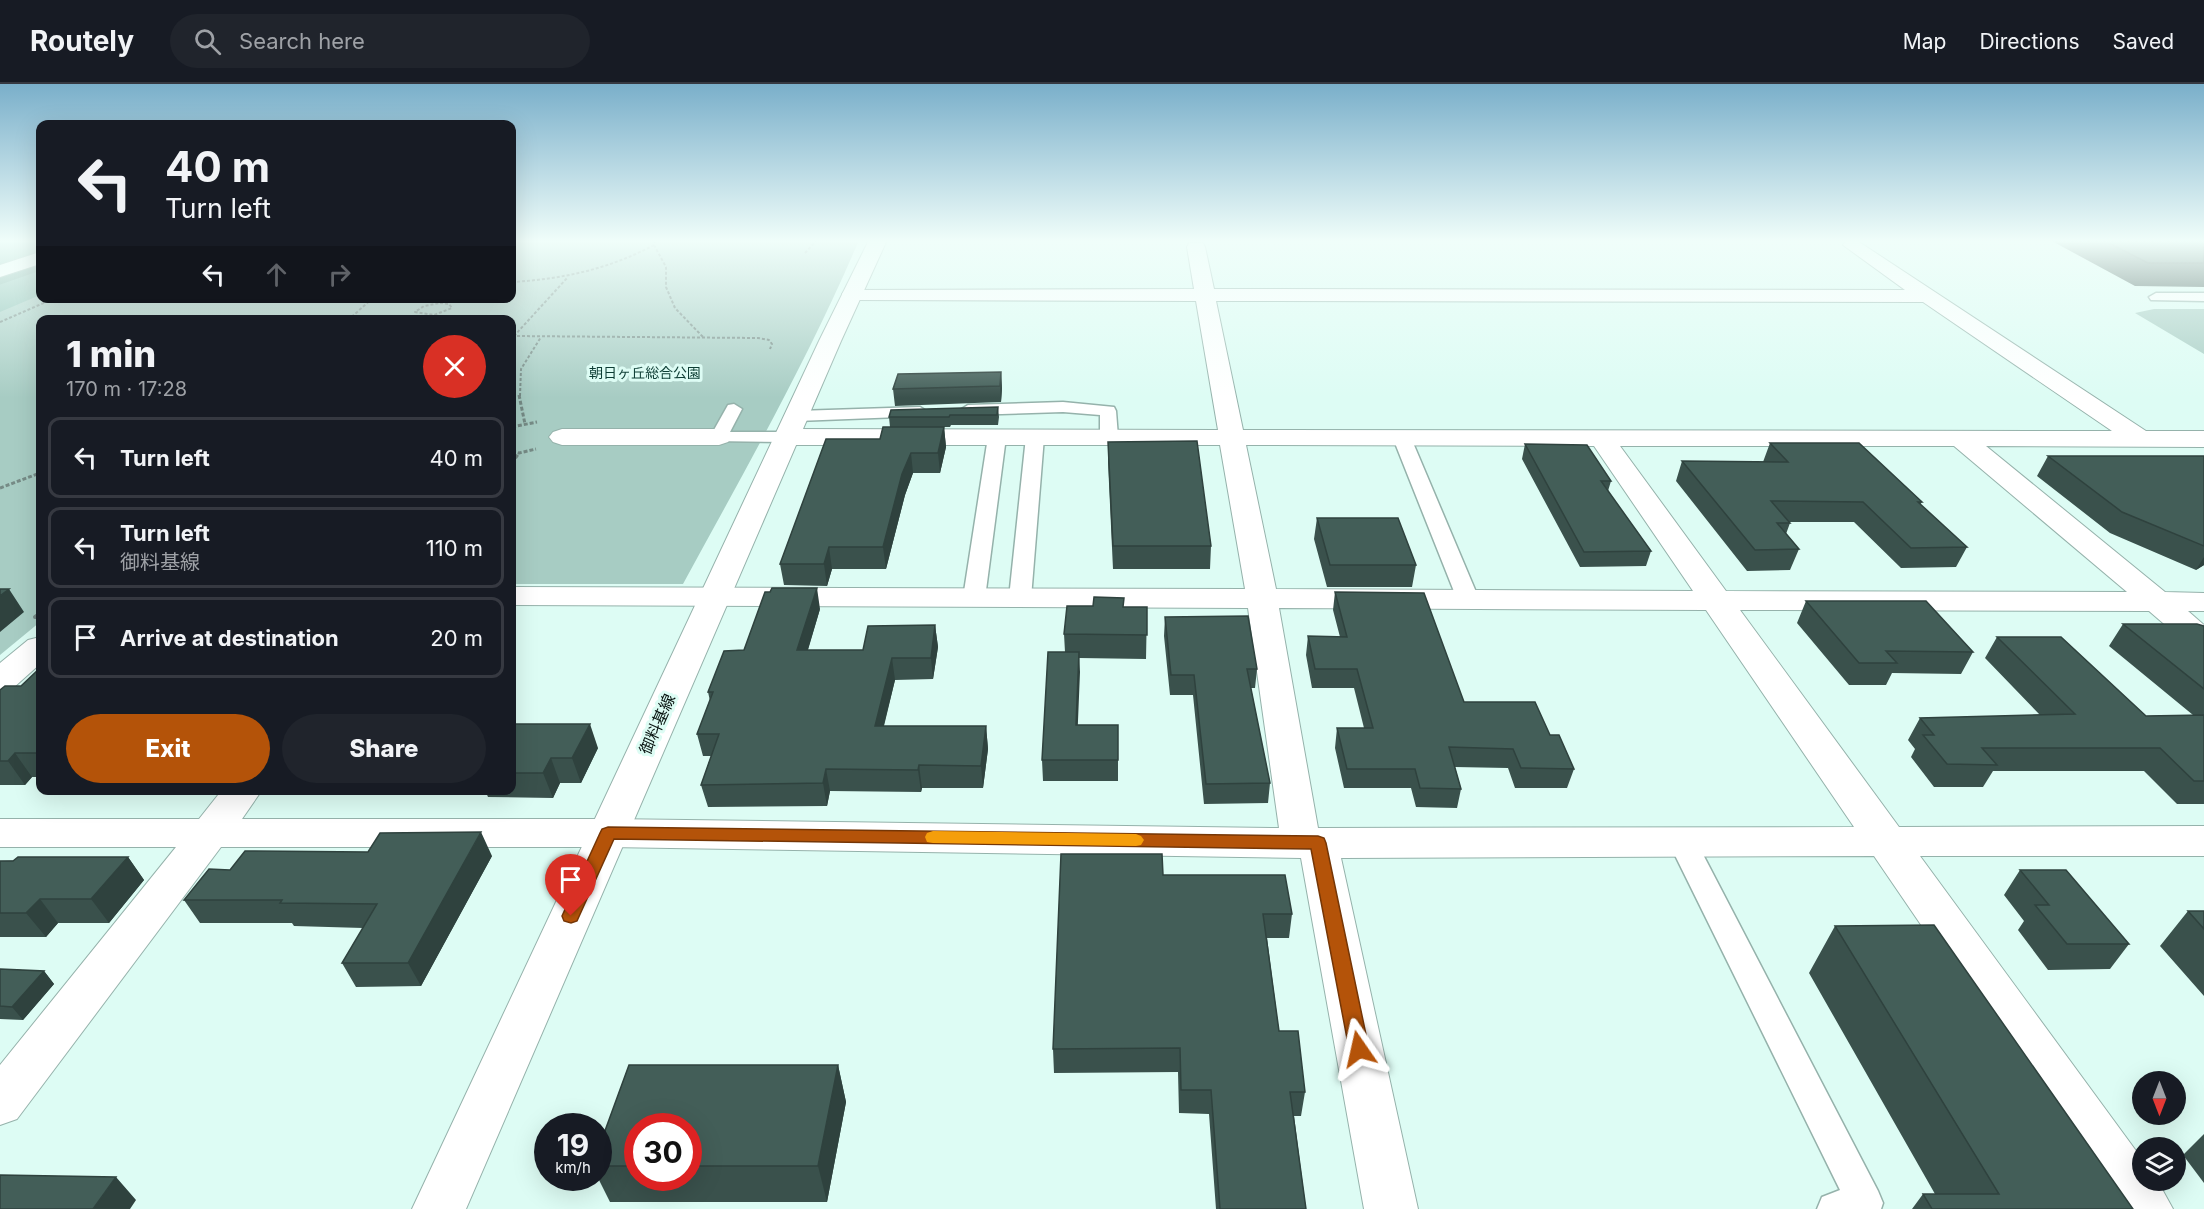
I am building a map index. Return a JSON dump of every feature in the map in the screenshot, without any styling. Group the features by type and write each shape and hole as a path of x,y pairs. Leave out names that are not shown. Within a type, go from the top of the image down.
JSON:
{"street":[{"path":"1923,292 2140,439"},
{"path":"852,294 1928,296"},
{"name":"御料基線","path":"439,1209 852,294"},
{"path":"1205,295 1310,843 1391,1209"},
{"path":"792,426 997,437 2204,439"},
{"path":"562,437 719,437"},
{"path":"1960,438 2204,640"},
{"path":"1602,439 2146,1209"},
{"path":"516,596 2204,602"},
{"path":"0,681 36,650"},
{"path":"6,1089 239,795"},
{"path":"0,833 608,833 1310,843 2204,842"}],"lane":[{"path":"2156,297 2204,297"},
{"path":"719,437 792,426 944,411 1062,407 1108,411 1109,437"},
{"path":"719,437 734,409"},
{"path":"974,598 997,437"},
{"path":"1020,598 1035,437"},
{"path":"1402,438 1468,599"},
{"path":"1682,841 1864,1203 1835,1209"}],"path":[{"path":"516,332 553,292"},
{"path":"668,292 675,308 703,337"},
{"path":"0,322 44,303"},
{"path":"353,315 367,303"},
{"path":"440,303 449,304 452,308 441,314 419,315 416,312 424,306 440,303"},
{"path":"516,336 758,338 768,340 772,344 770,349"},
{"path":"525,424 518,377 522,361 541,337"},
{"path":"0,488 36,474"}],"green space":[{"path":"0,292 36,292 36,297 0,312"},
{"name":"朝日ヶ丘総合公園","path":"516,292 836,292 752,457 683,584 516,584 516,315 36,315 36,625 0,655 0,310 36,295 36,303 516,303"},
{"path":"2154,309 2204,309 2204,354 2135,313"}],"building":[{"path":"1001,372 1000,386 893,389 898,374"},
{"path":"998,407 997,415 889,417 891,410"},
{"path":"883,427 944,427 938,453 911,453 902,474 883,547 829,547 824,564 780,564 826,439 880,439"},
{"path":"1197,441 1211,546 1113,546 1108,442"},
{"path":"1770,443 1859,443 1967,547 1911,548 1863,502 1771,501 1790,523 1777,523 1799,549 1755,550 1682,461 1788,462"},
{"path":"1525,444 1587,445 1611,481 1601,481 1651,551 1584,552"},
{"path":"2048,456 2204,456 2204,546 2122,512"},
{"path":"1317,518 1398,518 1416,565 1330,565"},
{"path":"772,588 817,588 797,650 863,650 868,626 935,625 931,658 892,658 875,726 986,726 981,766 919,765 918,770 826,769 823,783 701,785 719,734 697,734 713,692 708,692 724,651 744,650 765,592 770,592"},
{"path":"0,589 9,589 0,596"},
{"path":"1335,592 1424,593 1464,702 1535,702 1550,735 1559,735 1574,769 1521,768 1513,749 1449,747 1461,789 1420,788 1415,769 1347,769 1337,728 1373,728 1357,669 1315,669 1308,636 1347,637"},
{"path":"1094,597 1124,598 1123,607 1147,607 1147,635 1064,634 1067,606 1093,606"},
{"path":"1806,601 1926,601 1973,652 1886,651 1897,663 1859,663"},
{"path":"1248,616 1257,669 1247,669 1270,783 1206,784 1194,675 1171,675 1165,617"},
{"path":"2123,624 2197,624 2204,626 2204,689"},
{"path":"1997,637 2061,637 2146,716 2204,715 2204,781 2194,781 2160,748 1982,748 1997,765 1947,764 1923,735 1934,735 1920,718 2075,714"},
{"path":"1048,652 1079,652 1076,725 1118,725 1118,760 1042,760"},
{"path":"36,672 36,753 15,753 8,761 0,761 0,690 5,686 21,686"},
{"path":"516,724 590,724 572,758 551,758 543,773 516,773"},
{"path":"481,832 408,963 342,963 377,904 280,903 282,900 184,900 209,869 230,870 245,851 368,852 380,833"},
{"path":"1061,854 1162,854 1163,875 1285,875 1292,914 1263,914 1279,1031 1298,1031 1305,1092 1290,1092 1306,1209 1220,1209 1211,1090 1181,1090 1180,1048 1053,1049"},
{"path":"18,857 128,857 91,899 40,899 26,913 0,913 0,861 13,861"},
{"path":"2020,870 2066,870 2129,944 2067,944 2035,905 2049,905"},
{"path":"2188,911 2204,911 2204,929"},
{"path":"1934,925 2133,1209 1932,1209 1923,1194 1999,1194 1835,926"},
{"path":"0,969 44,971 12,1007 0,1006"},
{"path":"629,1065 838,1065 818,1166 702,1166 702,1113 624,1113 624,1166 612,1166 611,1113"},
{"path":"0,1175 116,1177 93,1209 0,1209"}],"slow traffic":[{"path":"933,837 1136,840"}],"route":[{"path":"571,916 608,833 1318,843 1359,1049"}]}
